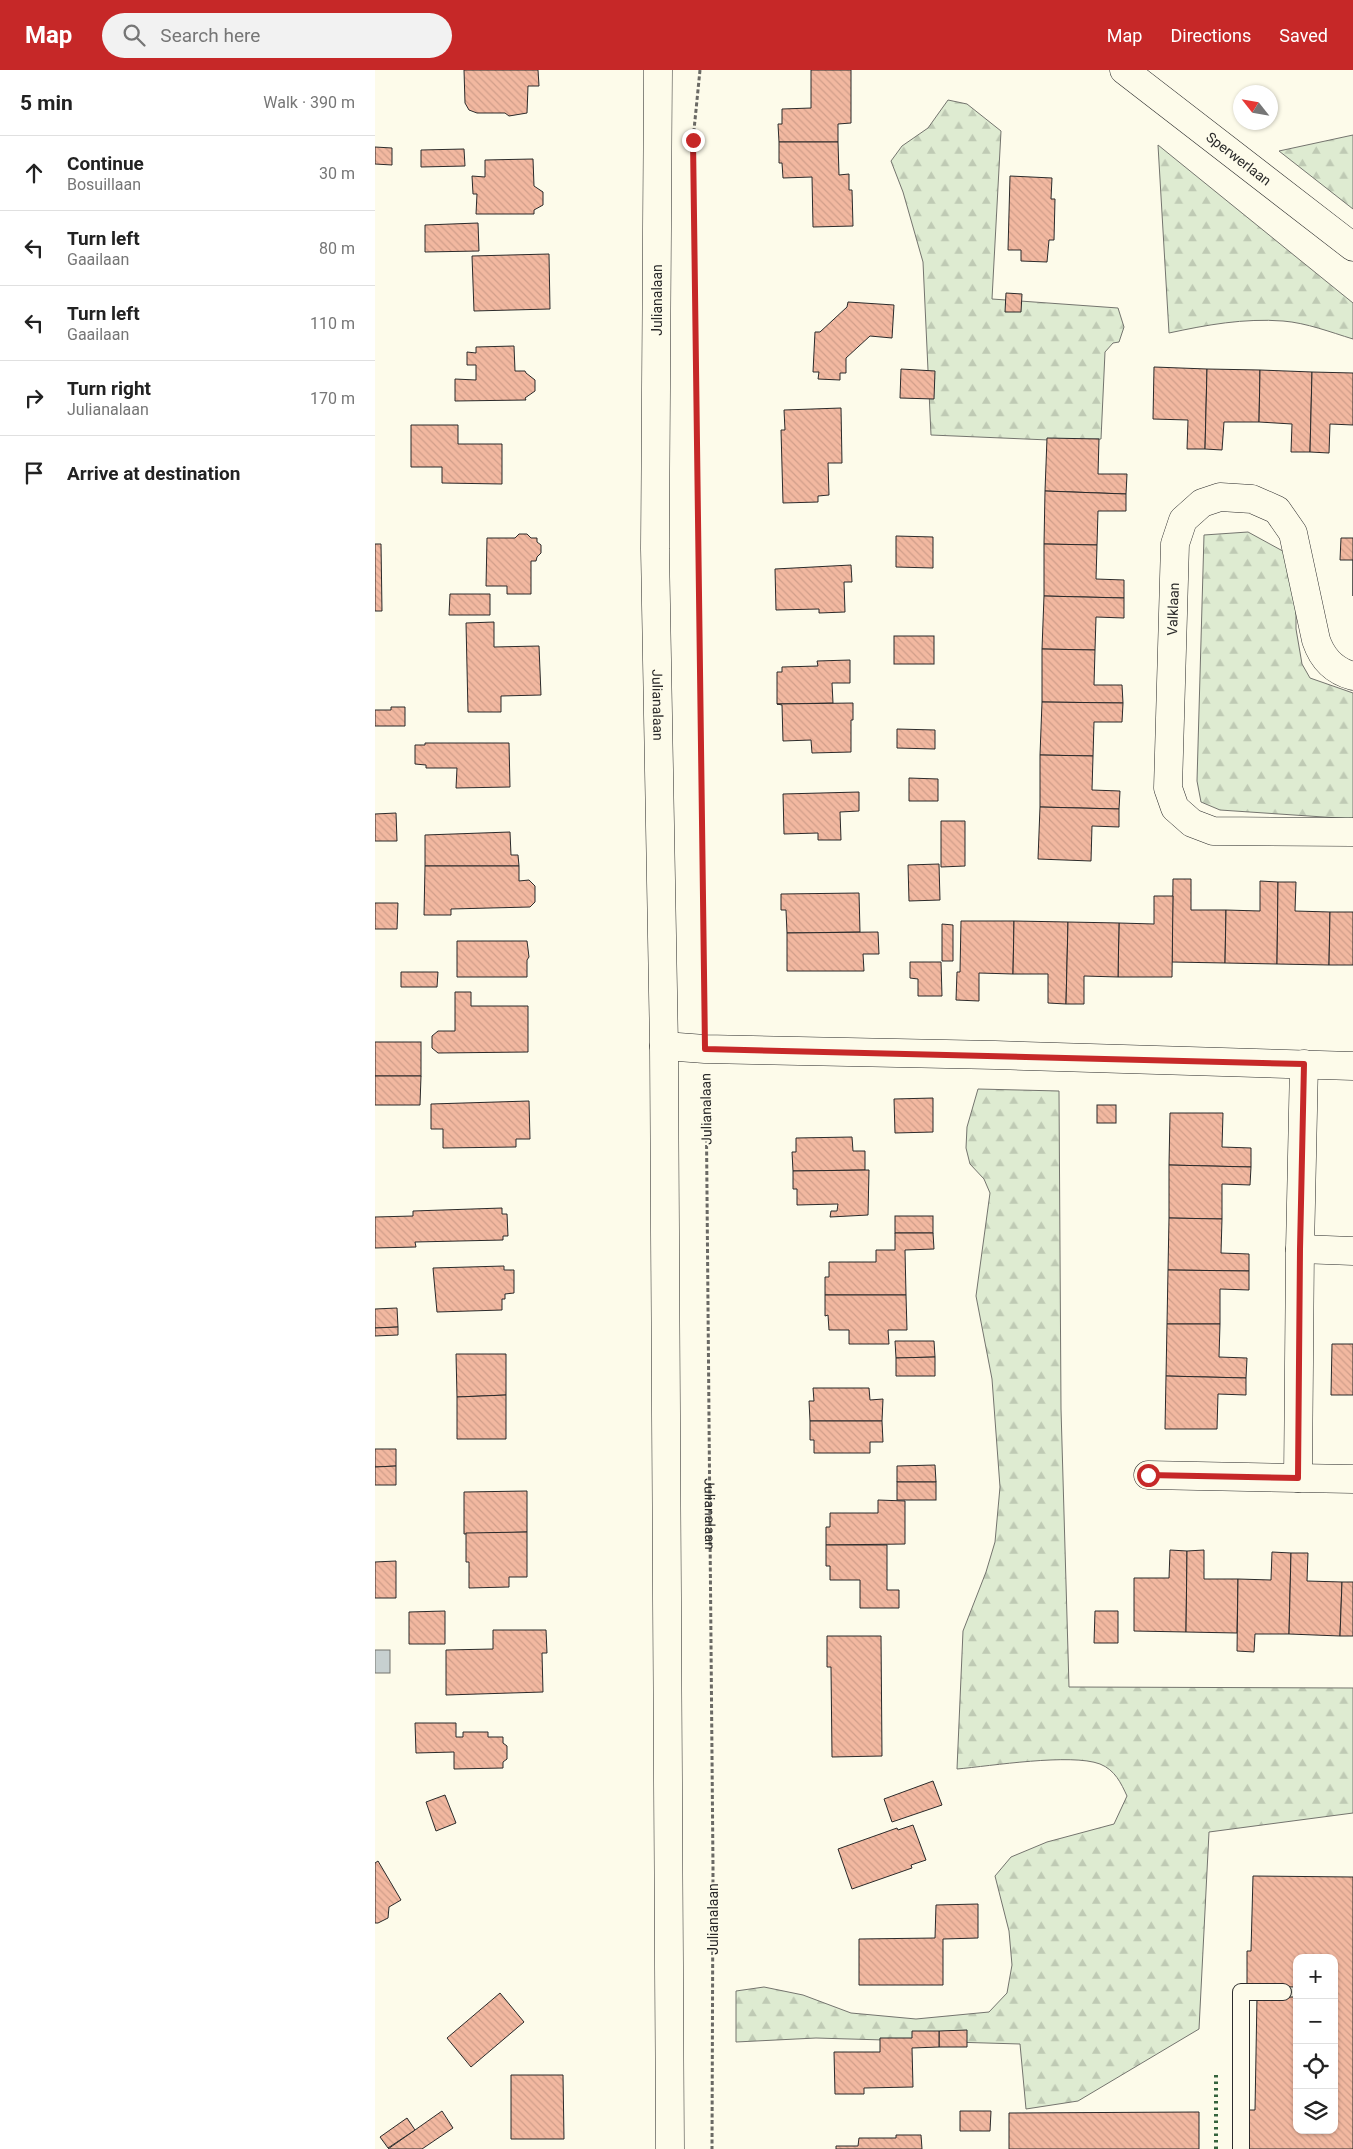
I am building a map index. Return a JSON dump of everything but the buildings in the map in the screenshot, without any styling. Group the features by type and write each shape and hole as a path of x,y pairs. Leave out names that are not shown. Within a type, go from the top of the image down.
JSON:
{"street":[{"name":"Julianalaan","path":"658,70 655,549 664,1046 670,2149"},
{"name":"Sperwerlaan","path":"1124,70 1353,246"},
{"name":"Valklaan","path":"1353,676 1332,666 1321,654 1316,640 1293,532 1277,510 1252,499 1220,498 1202,504 1183,520 1175,544 1169,749 1168,788 1175,808 1191,823 1213,831 1353,832"},
{"path":"664,1046 705,1049 1353,1066"},
{"path":"1298,1478 1304,1064"},
{"path":"1300,1249 1353,1251"},
{"path":"1148,1475 1353,1479"}],"lane":[{"path":"1241,2149 1241,1992 1283,1992"}],"path":[{"name":"Julianalaan","path":"700,70 693,140 713,1868 712,2149"}],"green space":[{"path":"948,100 967,104 1001,131 992,299 1118,308 1124,327 1119,342 1113,343 1105,352 1101,439 1049,440 931,435 923,262 903,192 891,161 902,146 928,128"},
{"path":"1353,135 1353,209 1279,151"},
{"path":"1158,145 1353,303 1353,339 1301,324 1268,320 1225,323 1169,333"},
{"path":"1248,532 1290,555 1296,580 1296,629 1302,664 1310,678 1353,693 1353,819 1220,810 1201,802 1197,781 1204,535"},
{"path":"978,1089 1059,1091 1061,1409 1069,1687 1353,1688 1353,1813 1209,1832 1199,2029 1078,2101 1026,2109 1020,2044 816,2038 736,2042 736,1991 764,1987 803,1995 851,2013 916,2019 989,2012 1007,1993 1012,1965 1009,1931 995,1876 1011,1857 1047,1842 1114,1824 1127,1796 1114,1773 1100,1764 1087,1761 1051,1760 957,1769 963,1631 986,1572 995,1542 1000,1487 992,1379 976,1296 990,1193 984,1179 970,1164 966,1148 967,1127"}],"shaded area":[{"path":"375,1650 390,1650 390,1673 375,1673"}],"hedge":[{"path":"1216,2074 1216,2149"}],"route":[{"path":"693,140 705,1049 1304,1064 1298,1478 1148,1475"}]}
